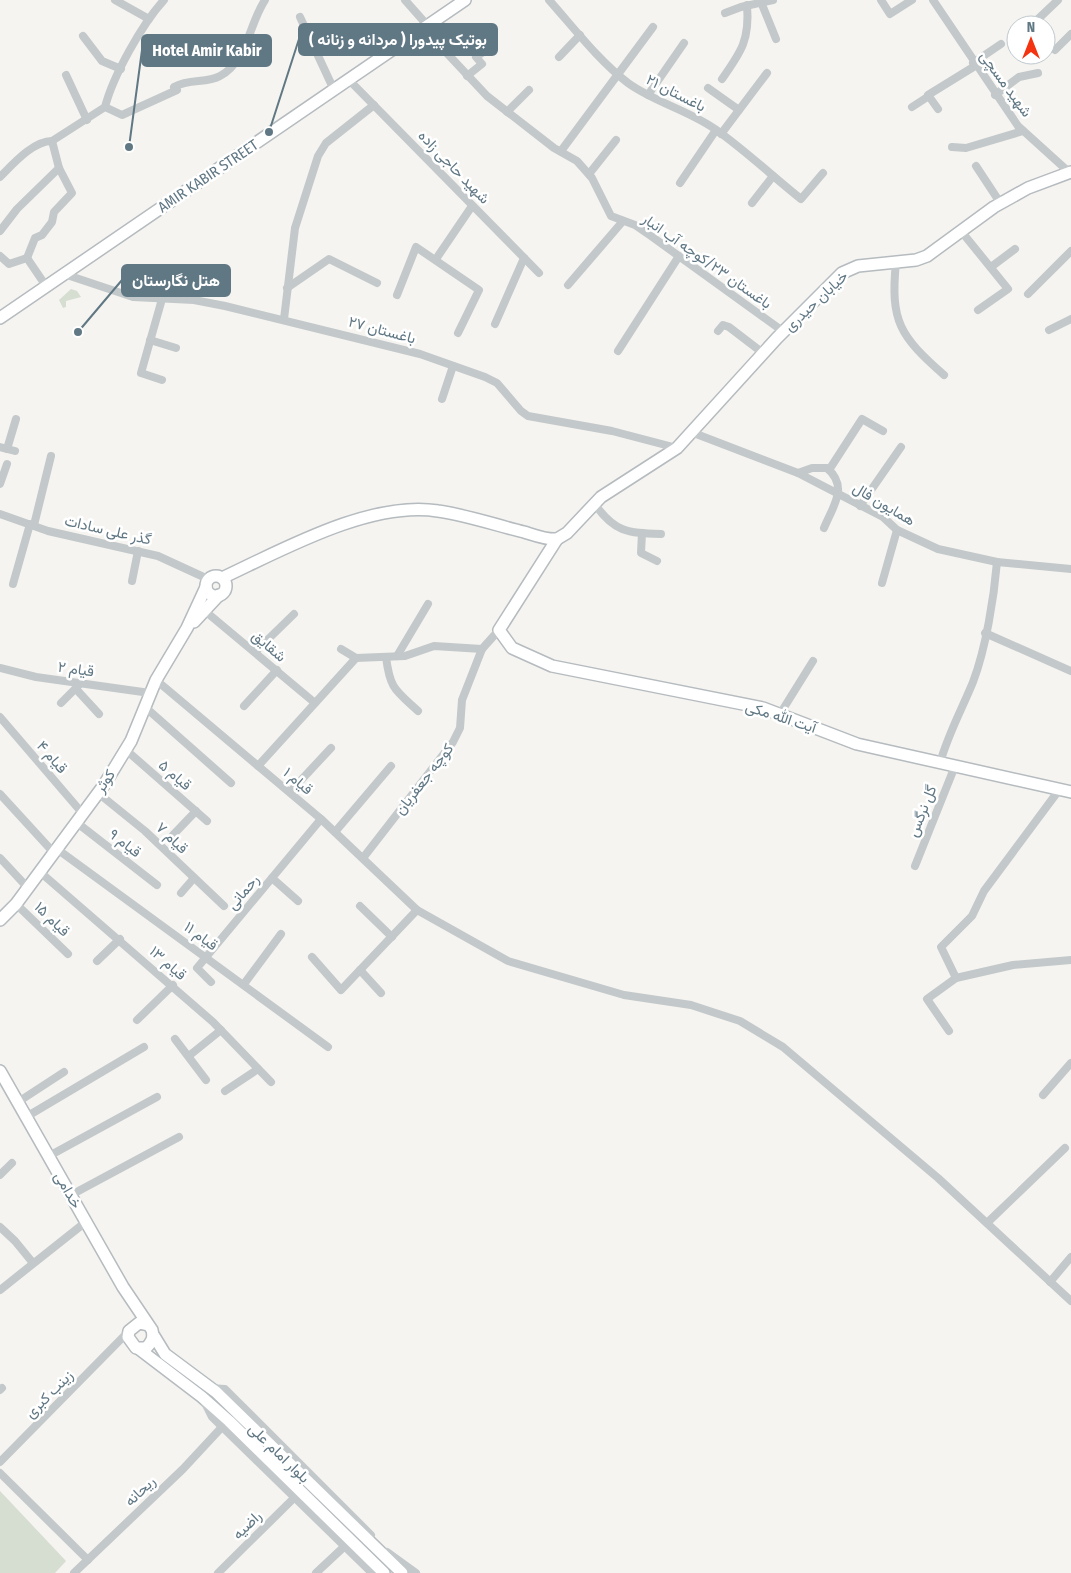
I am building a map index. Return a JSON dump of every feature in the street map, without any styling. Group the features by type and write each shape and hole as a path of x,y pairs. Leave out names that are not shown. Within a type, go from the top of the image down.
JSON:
{"main road":[{"name":"AMIR KABIR STREET","path":"0,318 465,0"},
{"name":"خیابان حیدری","path":"594,503 677,448 763,354 842,274 858,266 927,256 1001,204 1028,188 1070,172"},
{"name":"کوچه جعفریان","path":"499,630 557,539 567,533 594,503"},
{"path":"187,628 207,583 217,576 222,578 341,524 414,509 452,513 557,539"},
{"path":"187,628 251,564"},
{"path":"221,593 225,584 222,578"},
{"path":"207,583 208,592 221,593"},
{"name":"کوثر","path":"0,920 16,904 40,872 98,793 126,750 156,680 187,628"},
{"name":"آیت الله مکی","path":"499,630 512,648 552,666 763,708 857,744 1071,792"},
{"name":"خدامی","path":"0,1071 136,1309 148,1325"},
{"path":"130,1329 139,1323 148,1325 154,1336 152,1343 146,1348 137,1348 128,1337 130,1329 136,1309"},
{"name":"بلوار امام علی","path":"154,1336 165,1354 210,1388 358,1526 402,1573"},
{"name":"بلوار امام علی","path":"137,1348 202,1396 347,1544 384,1573"},
{"path":"202,1396 210,1388"}],"street":[{"path":"115,0 148,19"},
{"path":"0,177 19,159 44,141 52,142 105,108 110,90 148,19 164,0"},
{"path":"105,108 122,115 177,90 174,87 182,82 219,77 238,59 265,0"},
{"name":"باغستان ۲۳/کوچه آب انبار","path":"404,0 428,26 443,49 467,76 507,112 578,161 589,174 611,216 635,225 784,332"},
{"name":"باغستان ۲۱","path":"549,0 619,76 648,95 686,112 718,132 801,199 823,173"},
{"path":"725,13 747,5 773,0"},
{"path":"881,0 890,14 912,0"},
{"name":"شهید مسچی","path":"933,0 974,64 1023,131 1070,172"},
{"path":"1042,15 1058,0"},
{"path":"761,2 776,39"},
{"path":"722,79 743,48 748,32 747,5"},
{"path":"300,17 334,90"},
{"path":"561,151 654,27"},
{"path":"1056,49 1071,34"},
{"path":"559,57 580,35"},
{"path":"83,36 102,61 121,69"},
{"path":"648,95 684,43"},
{"path":"912,107 1001,44"},
{"path":"467,76 482,64 476,57 488,49"},
{"path":"680,183 718,132 739,110 767,73"},
{"path":"996,95 1019,77 1038,73"},
{"path":"66,75 87,120"},
{"name":"شهید حاجی زاده","path":"349,80 539,274"},
{"path":"708,88 739,110"},
{"path":"507,112 529,90"},
{"path":"929,96 938,109"},
{"path":"284,319 300,209 318,156 326,143 374,106"},
{"path":"952,147 966,148 1023,131"},
{"path":"589,174 616,140"},
{"path":"27,258 35,238 42,235 50,225 54,212 72,193 59,168 52,142"},
{"path":"976,166 1001,204"},
{"path":"0,231 17,209 59,168"},
{"path":"752,203 773,176"},
{"path":"436,259 472,206"},
{"path":"568,285 623,221"},
{"path":"50,225 57,230"},
{"path":"961,231 1008,288 978,310"},
{"path":"397,294 416,247 479,290 458,333"},
{"path":"991,267 1015,249"},
{"path":"1028,294 1071,251"},
{"path":"0,256 8,264 27,258"},
{"path":"618,351 679,256"},
{"path":"27,258 46,286"},
{"path":"495,324 524,258"},
{"path":"287,288 330,259 377,283"},
{"path":"896,262 893,291 899,326 912,345 944,375"},
{"name":"باغستان ۲۷","path":"64,274 133,297 194,300 284,319 420,354 492,380 528,416 612,430 677,448"},
{"path":"162,299 141,372 162,380"},
{"path":"1049,330 1071,319"},
{"path":"718,331 723,325 729,327 763,354"},
{"path":"150,340 176,348"},
{"path":"442,399 453,366"},
{"path":"7,449 16,419"},
{"path":"829,470 862,419 883,431"},
{"name":"همایون فال","path":"691,432 798,473 839,493 882,518 896,530 938,549 997,562 1071,569"},
{"path":"860,506 900,447"},
{"path":"13,584 51,456"},
{"path":"0,484 7,464"},
{"path":"798,473 820,467 829,470 837,479 839,493 824,528"},
{"path":"594,503 605,519 613,525 625,530 661,534"},
{"name":"گذر علی سادات","path":"0,514 32,525 158,556 207,583"},
{"path":"882,583 896,530"},
{"path":"642,533 641,553 657,560"},
{"path":"132,581 138,551"},
{"path":"940,763 947,739 973,681 985,633 997,562"},
{"path":"397,656 428,604"},
{"name":"شقایق","path":"205,611 315,703"},
{"path":"255,652 294,614"},
{"name":"کوچه جعفریان","path":"363,858 453,742 460,728 462,700 482,649 499,630"},
{"path":"985,633 1071,671"},
{"path":"341,649 356,658 397,656 434,646 482,649"},
{"path":"386,657 388,677 394,689 418,711"},
{"path":"258,766 356,658"},
{"path":"780,714 814,661"},
{"name":"قیام ۲","path":"0,668 78,686 150,693"},
{"path":"244,706 277,670"},
{"name":"قیام ۱","path":"156,680 321,819 418,910 508,961 624,995 691,1005 740,1021 783,1047 938,1178 1071,1301"},
{"path":"61,703 78,686 99,714"},
{"path":"145,707 231,783"},
{"name":"قیام ۴","path":"0,718 80,818"},
{"path":"290,792 330,748"},
{"name":"قیام ۵","path":"126,750 207,821"},
{"path":"335,832 391,766"},
{"name":"گل نرگس","path":"915,866 955,766"},
{"path":"956,978 940,947 972,916 984,891 1058,790"},
{"name":"قیام ۷","path":"98,793 145,831 224,906"},
{"name":"قیام ۱۱","path":"0,794 55,851 207,957 328,1047"},
{"path":"174,835 196,811"},
{"name":"قیام ۹","path":"80,818 157,885"},
{"name":"رحمانی","path":"207,957 321,819"},
{"path":"0,858 28,888"},
{"name":"قیام ۱۳","path":"40,872 173,985 272,1082"},
{"path":"182,893 194,878"},
{"path":"272,878 298,901"},
{"name":"قیام ۱۵","path":"16,904 68,954"},
{"path":"360,906 392,937"},
{"path":"312,957 341,990 418,910"},
{"path":"244,984 281,934"},
{"path":"96,961 120,939"},
{"path":"207,957 197,968 211,982"},
{"path":"949,1031 927,999 956,978 1013,965 1071,960"},
{"path":"360,970 381,993"},
{"path":"137,1020 173,985"},
{"path":"190,1055 221,1030"},
{"path":"175,1039 190,1055 206,1080"},
{"path":"26,1116 144,1047"},
{"path":"1043,1094 1071,1063"},
{"path":"225,1091 258,1068"},
{"path":"18,1102 64,1072"},
{"path":"49,1156 157,1098"},
{"path":"71,1194 179,1137"},
{"path":"987,1223 1065,1148"},
{"path":"0,1175 12,1163"},
{"path":"0,1290 87,1221"},
{"path":"0,1227 15,1241 33,1263"},
{"path":"1050,1282 1071,1257"},
{"name":"زینب کبری","path":"0,1462 130,1329"},
{"path":"117,1344 137,1348"},
{"path":"202,1396 212,1417 347,1544 372,1573"},
{"name":"ریحانه","path":"74,1573 183,1469 222,1427"},
{"path":"0,1473 88,1560"},
{"name":"راضیه","path":"218,1573 295,1497"},
{"path":"358,1526 390,1555 416,1573"},
{"path":"316,1573 347,1544"}],"shaded area":[{"path":"71,289 77,291 81,297 66,301 66,307 63,308 59,300"},
{"path":"0,1491 66,1561 55,1573 0,1573"}],"place":[{"name":"بوتیک پیدورا ( مردانه و زنانه )","path":"269,132"},
{"name":"Hotel Amir Kabir","path":"129,147"},
{"name":"هتل نگارستان","path":"78,332"}]}
